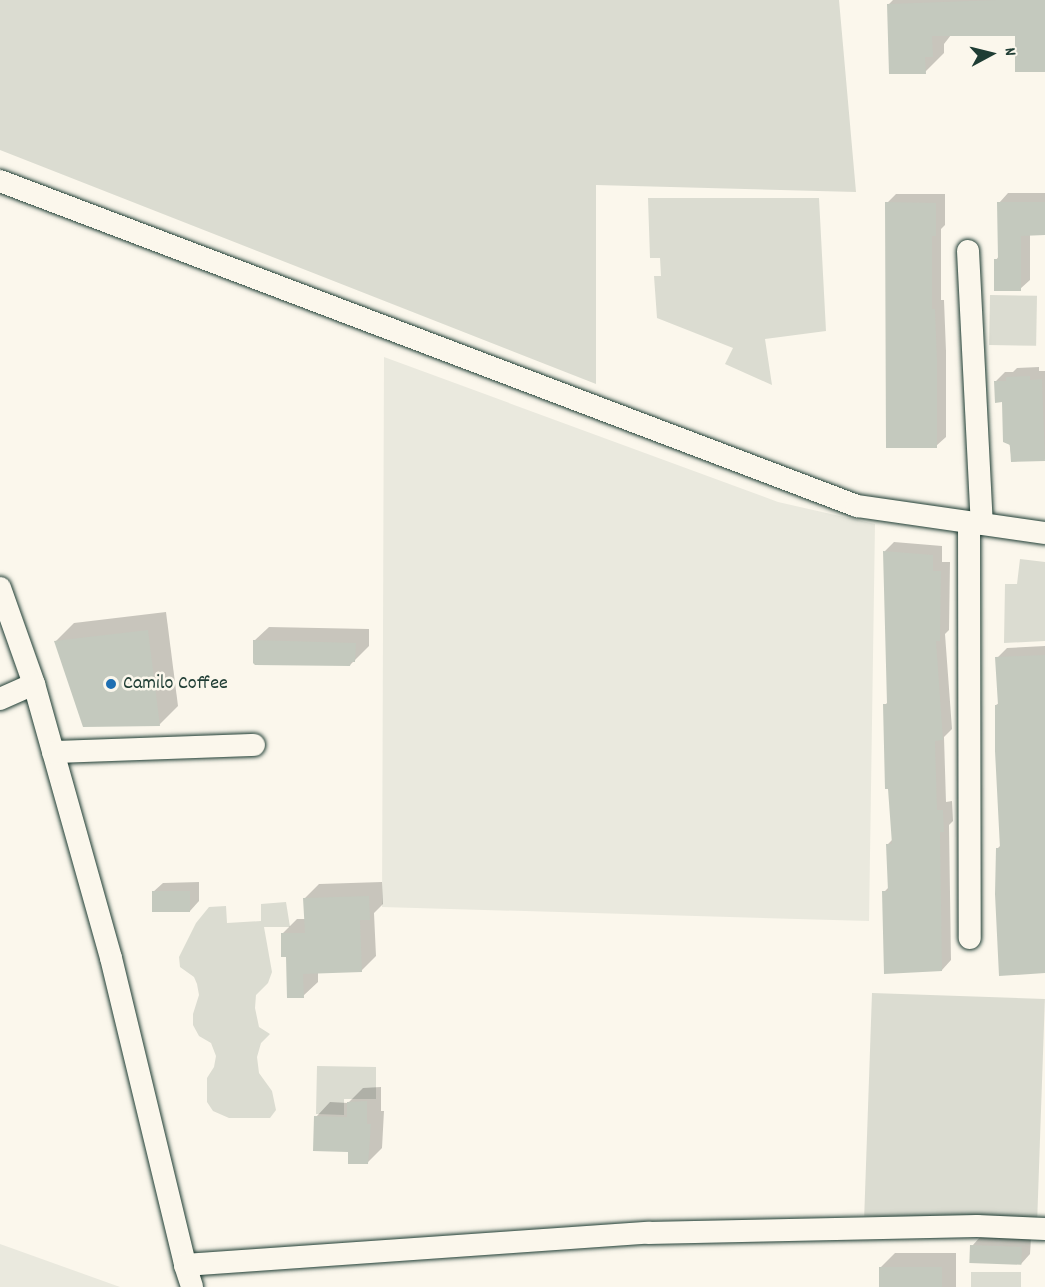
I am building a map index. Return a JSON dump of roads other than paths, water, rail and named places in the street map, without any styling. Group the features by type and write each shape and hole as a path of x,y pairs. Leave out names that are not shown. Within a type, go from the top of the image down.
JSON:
{"street":[{"path":"0,181 847,503 1045,533"},
{"path":"968,251 975,523 970,938"},
{"path":"0,588 34,684 111,958 192,1287"},
{"path":"0,699 34,684"},
{"path":"53,752 254,745"},
{"path":"185,1265 648,1233 977,1226 1045,1229"}],"place":[{"name":"Camilo Coffee","path":"111,684"}]}
